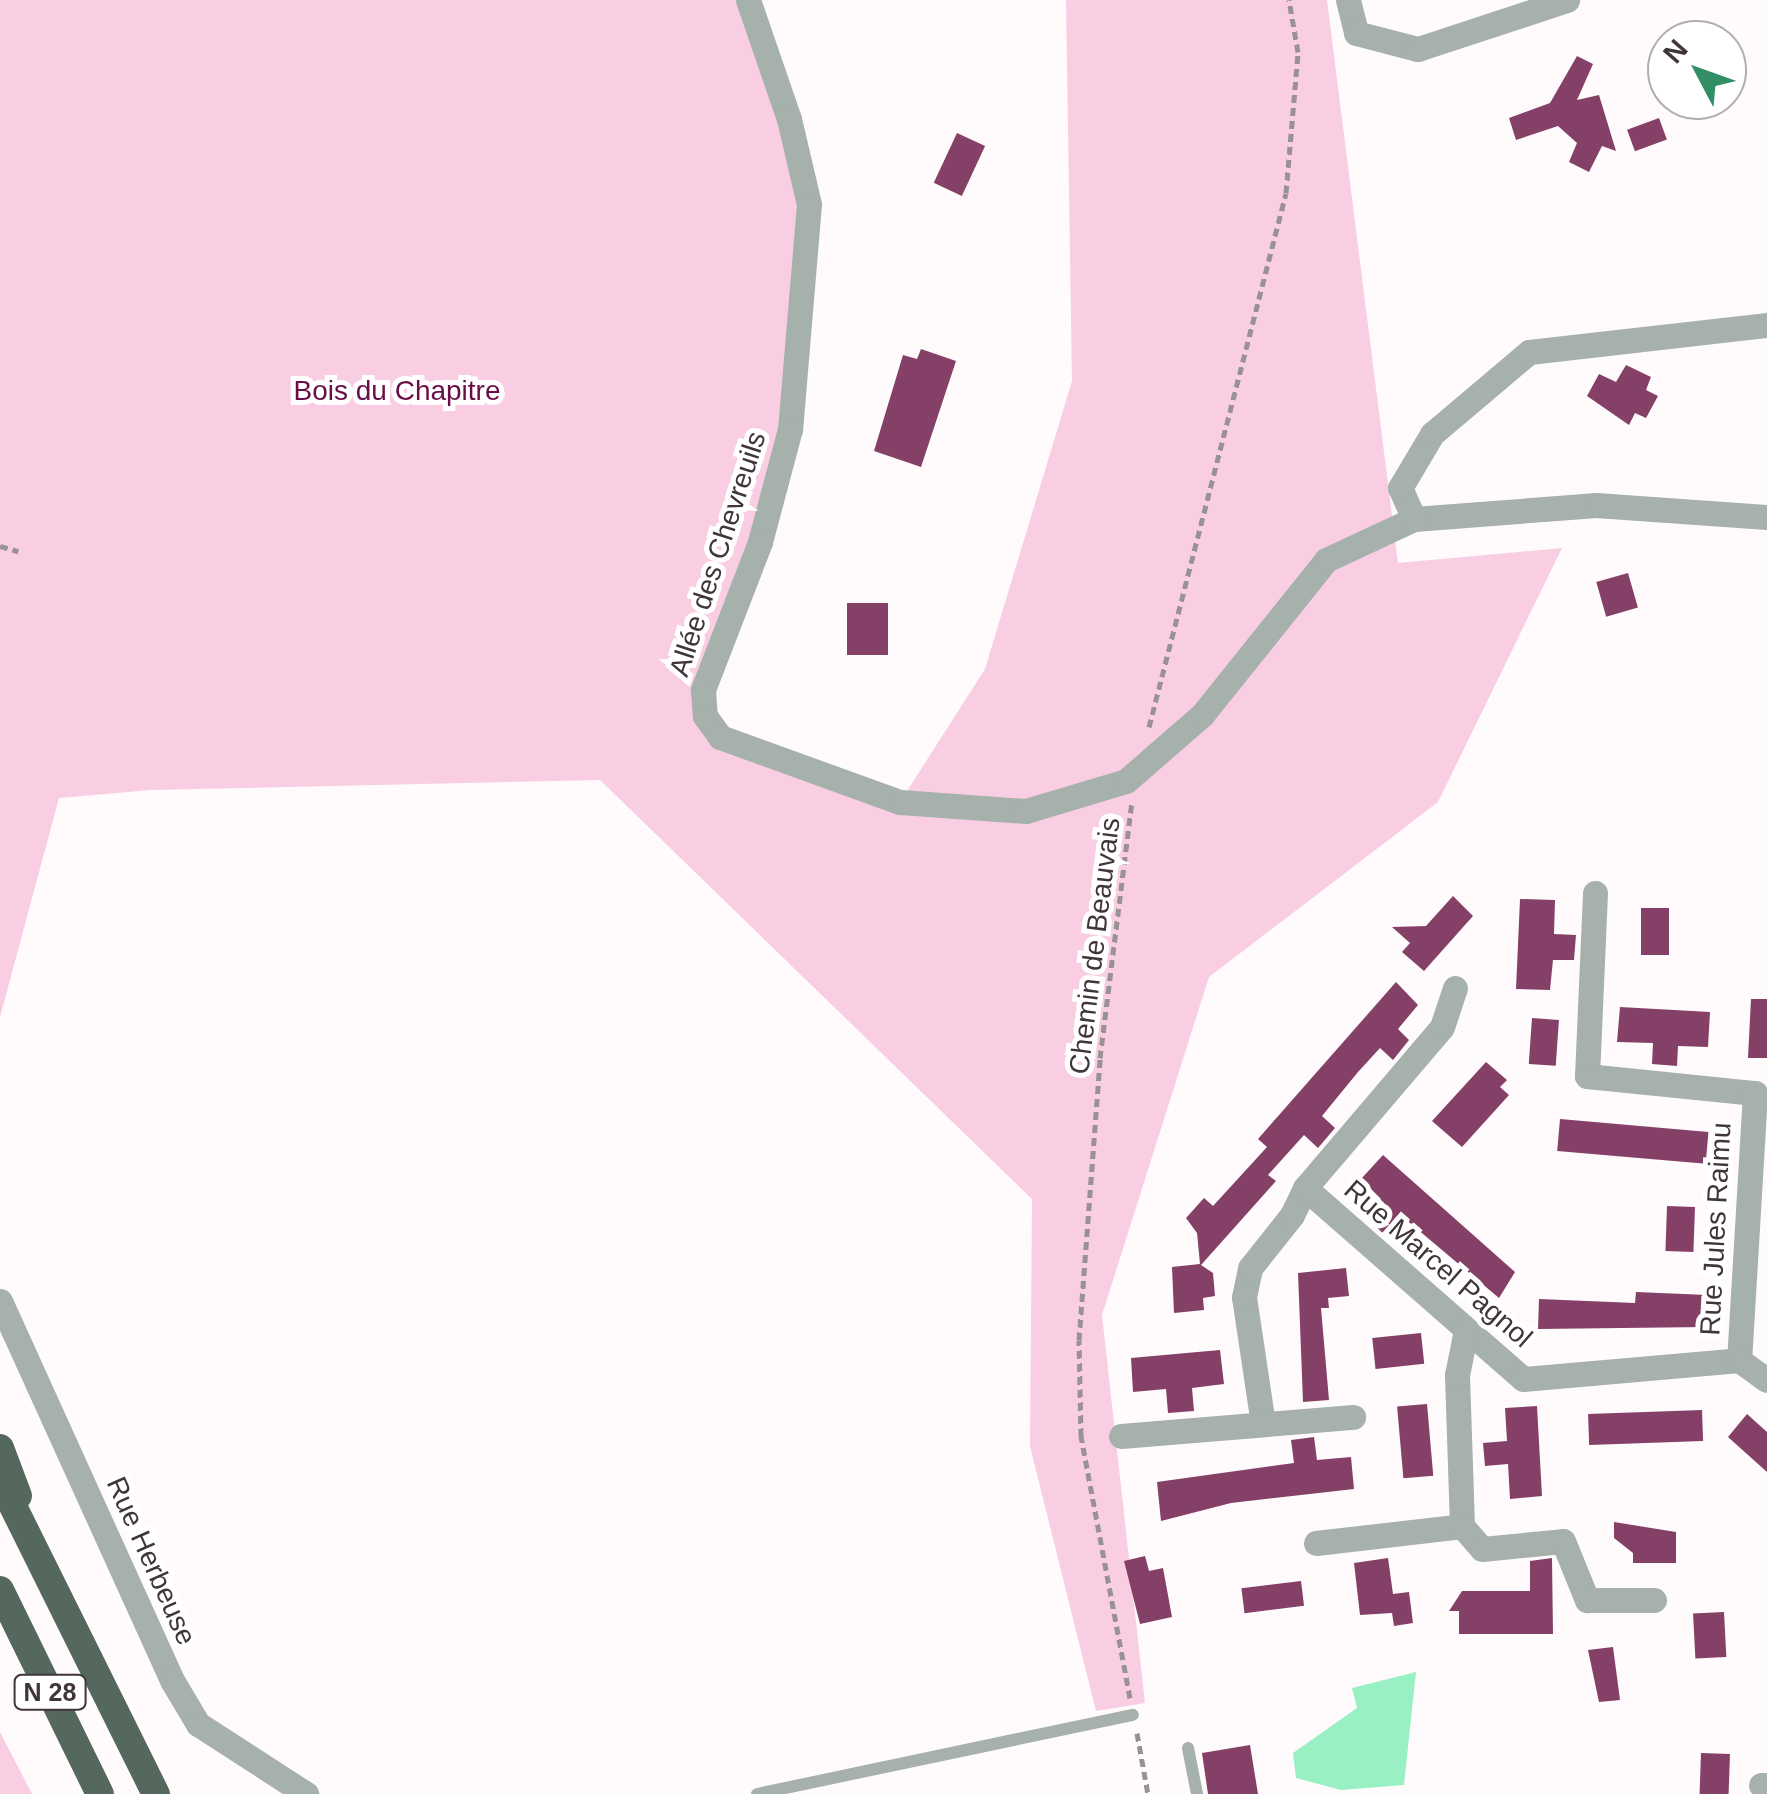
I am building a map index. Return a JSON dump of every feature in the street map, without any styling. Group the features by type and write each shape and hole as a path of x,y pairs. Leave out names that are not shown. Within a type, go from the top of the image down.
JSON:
{"highway":[{"path":"0,1448 42,1558"},
{"name":"N 28","path":"0,1480 156,1794"},
{"name":"N 28","path":"0,1590 100,1794"}],"street":[{"name":"Allée des Chevreuils","path":"748,0 789,120 809,204 804,324 790,429 760,542 703,690 705,716 720,737 900,802 1026,810 1126,781"},
{"path":"1348,0 1356,33 1418,49 1567,0"},
{"path":"1414,519 1400,488 1432,434 1529,352 1767,324"},
{"path":"1126,781 1202,716 1326,560 1414,519 1596,505 1767,516"},
{"name":"Rue Jules Raimu","path":"1595,893 1586,1076 1761,1093 1739,1360"},
{"path":"1262,1424 1244,1298 1250,1268 1292,1215 1305,1188 1442,1027 1455,988"},
{"name":"Rue Marcel Pagnol","path":"1305,1188 1523,1379 1739,1360"},
{"name":"Rue Herbeuse","path":"0,1301 172,1682 198,1724 306,1794"},
{"path":"1466,1330 1457,1376 1462,1526 1482,1549 1562,1541 1586,1600 1654,1600"},
{"path":"1739,1360 1767,1380"},
{"path":"1121,1436 1354,1417"},
{"path":"1316,1543 1462,1526"}],"lane":[{"path":"757,1794 1133,1714"},
{"path":"1188,1748 1197,1794"}],"path":[{"path":"1146,734 1286,193 1298,52 1290,0"},
{"path":"0,546 18,551"},
{"name":"Chemin de Beauvais","path":"1126,781 1132,793 1128,868 1100,1058 1080,1340 1081,1436 1148,1794"}],"green space":[{"name":"Bois du Chapitre","path":"0,0 748,0 809,204 790,429 703,690 720,737 900,802 985,669 1072,381 1066,0 1327,0 1398,563 1562,548 1438,802 1209,977 1102,1315 1145,1703 1096,1711 1030,1446 1032,1199 600,780 151,790 59,798 0,1017"},
{"path":"0,1732 32,1794 0,1794"}],"shaded area":[{"path":"1416,1672 1404,1785 1341,1790 1296,1778 1293,1753 1357,1708 1352,1688"}],"building":[{"path":"1577,56 1593,64 1577,100 1599,95 1616,151 1602,146 1589,172 1569,162 1577,143 1558,126 1516,140 1509,118 1550,103"},
{"path":"1660,120 1667,140 1635,151 1627,130"},
{"path":"957,133 985,146 962,196 934,183"},
{"path":"921,349 956,361 921,467 874,451 903,355 917,359"},
{"path":"1626,365 1651,377 1646,390 1658,396 1646,418 1635,413 1629,425 1587,396 1599,374 1616,382"},
{"path":"1628,573 1638,608 1606,617 1596,582"},
{"path":"847,603 888,603 888,655 847,655"},
{"path":"1453,896 1473,916 1424,971 1402,952 1410,943 1392,927 1426,926"},
{"path":"1520,899 1555,900 1554,934 1576,935 1574,960 1553,960 1550,990 1516,989"},
{"path":"1641,908 1669,908 1669,955 1641,955"},
{"path":"1396,982 1418,1005 1398,1029 1409,1040 1393,1060 1380,1048 1358,1072 1322,1116 1335,1128 1318,1148 1304,1135 1268,1175 1276,1181 1201,1265 1213,1273 1215,1296 1203,1298 1204,1310 1174,1313 1172,1267 1200,1264 1197,1233 1186,1218 1204,1198 1213,1206 1267,1147 1258,1139"},
{"path":"1751,999 1767,999 1767,1058 1748,1058"},
{"path":"1620,1007 1710,1012 1708,1047 1678,1046 1677,1066 1652,1064 1653,1043 1617,1042"},
{"path":"1532,1018 1559,1020 1556,1066 1529,1064"},
{"path":"1486,1062 1507,1080 1500,1087 1509,1095 1462,1147 1432,1121"},
{"path":"1560,1119 1708,1132 1706,1164 1557,1151"},
{"path":"1383,1155 1515,1272 1499,1298 1404,1218 1386,1236 1365,1217 1381,1199 1361,1179"},
{"path":"1667,1206 1695,1207 1693,1252 1665,1251"},
{"path":"1346,1268 1349,1296 1328,1298 1329,1308 1321,1308 1329,1400 1303,1402 1298,1273"},
{"path":"1636,1292 1707,1295 1706,1327 1538,1329 1539,1299 1635,1303"},
{"path":"1421,1333 1424,1364 1376,1369 1372,1338"},
{"path":"1220,1350 1224,1384 1192,1388 1194,1411 1168,1413 1166,1389 1133,1392 1131,1358"},
{"path":"1427,1404 1433,1476 1403,1478 1397,1407"},
{"path":"1537,1406 1542,1496 1510,1499 1508,1464 1485,1466 1483,1443 1507,1441 1505,1408"},
{"path":"1702,1410 1703,1441 1589,1445 1588,1414"},
{"path":"1747,1414 1767,1432 1767,1472 1728,1437"},
{"path":"1314,1437 1317,1460 1351,1457 1354,1489 1231,1503 1161,1521 1157,1482 1294,1463 1291,1440"},
{"path":"1614,1522 1676,1532 1676,1563 1633,1563 1633,1553 1614,1538"},
{"path":"1145,1556 1149,1571 1163,1568 1172,1617 1140,1624 1124,1561"},
{"path":"1388,1558 1393,1594 1409,1592 1413,1623 1394,1626 1392,1613 1360,1615 1354,1563"},
{"path":"1552,1558 1553,1634 1459,1634 1459,1611 1449,1611 1462,1591 1530,1591 1530,1561"},
{"path":"1301,1581 1304,1606 1244,1613 1241,1588"},
{"path":"1724,1612 1726,1657 1695,1659 1693,1614"},
{"path":"1613,1647 1620,1700 1599,1702 1588,1650"},
{"path":"1250,1745 1258,1794 1208,1794 1202,1753"},
{"path":"1701,1753 1730,1754 1729,1794 1700,1794"}]}
